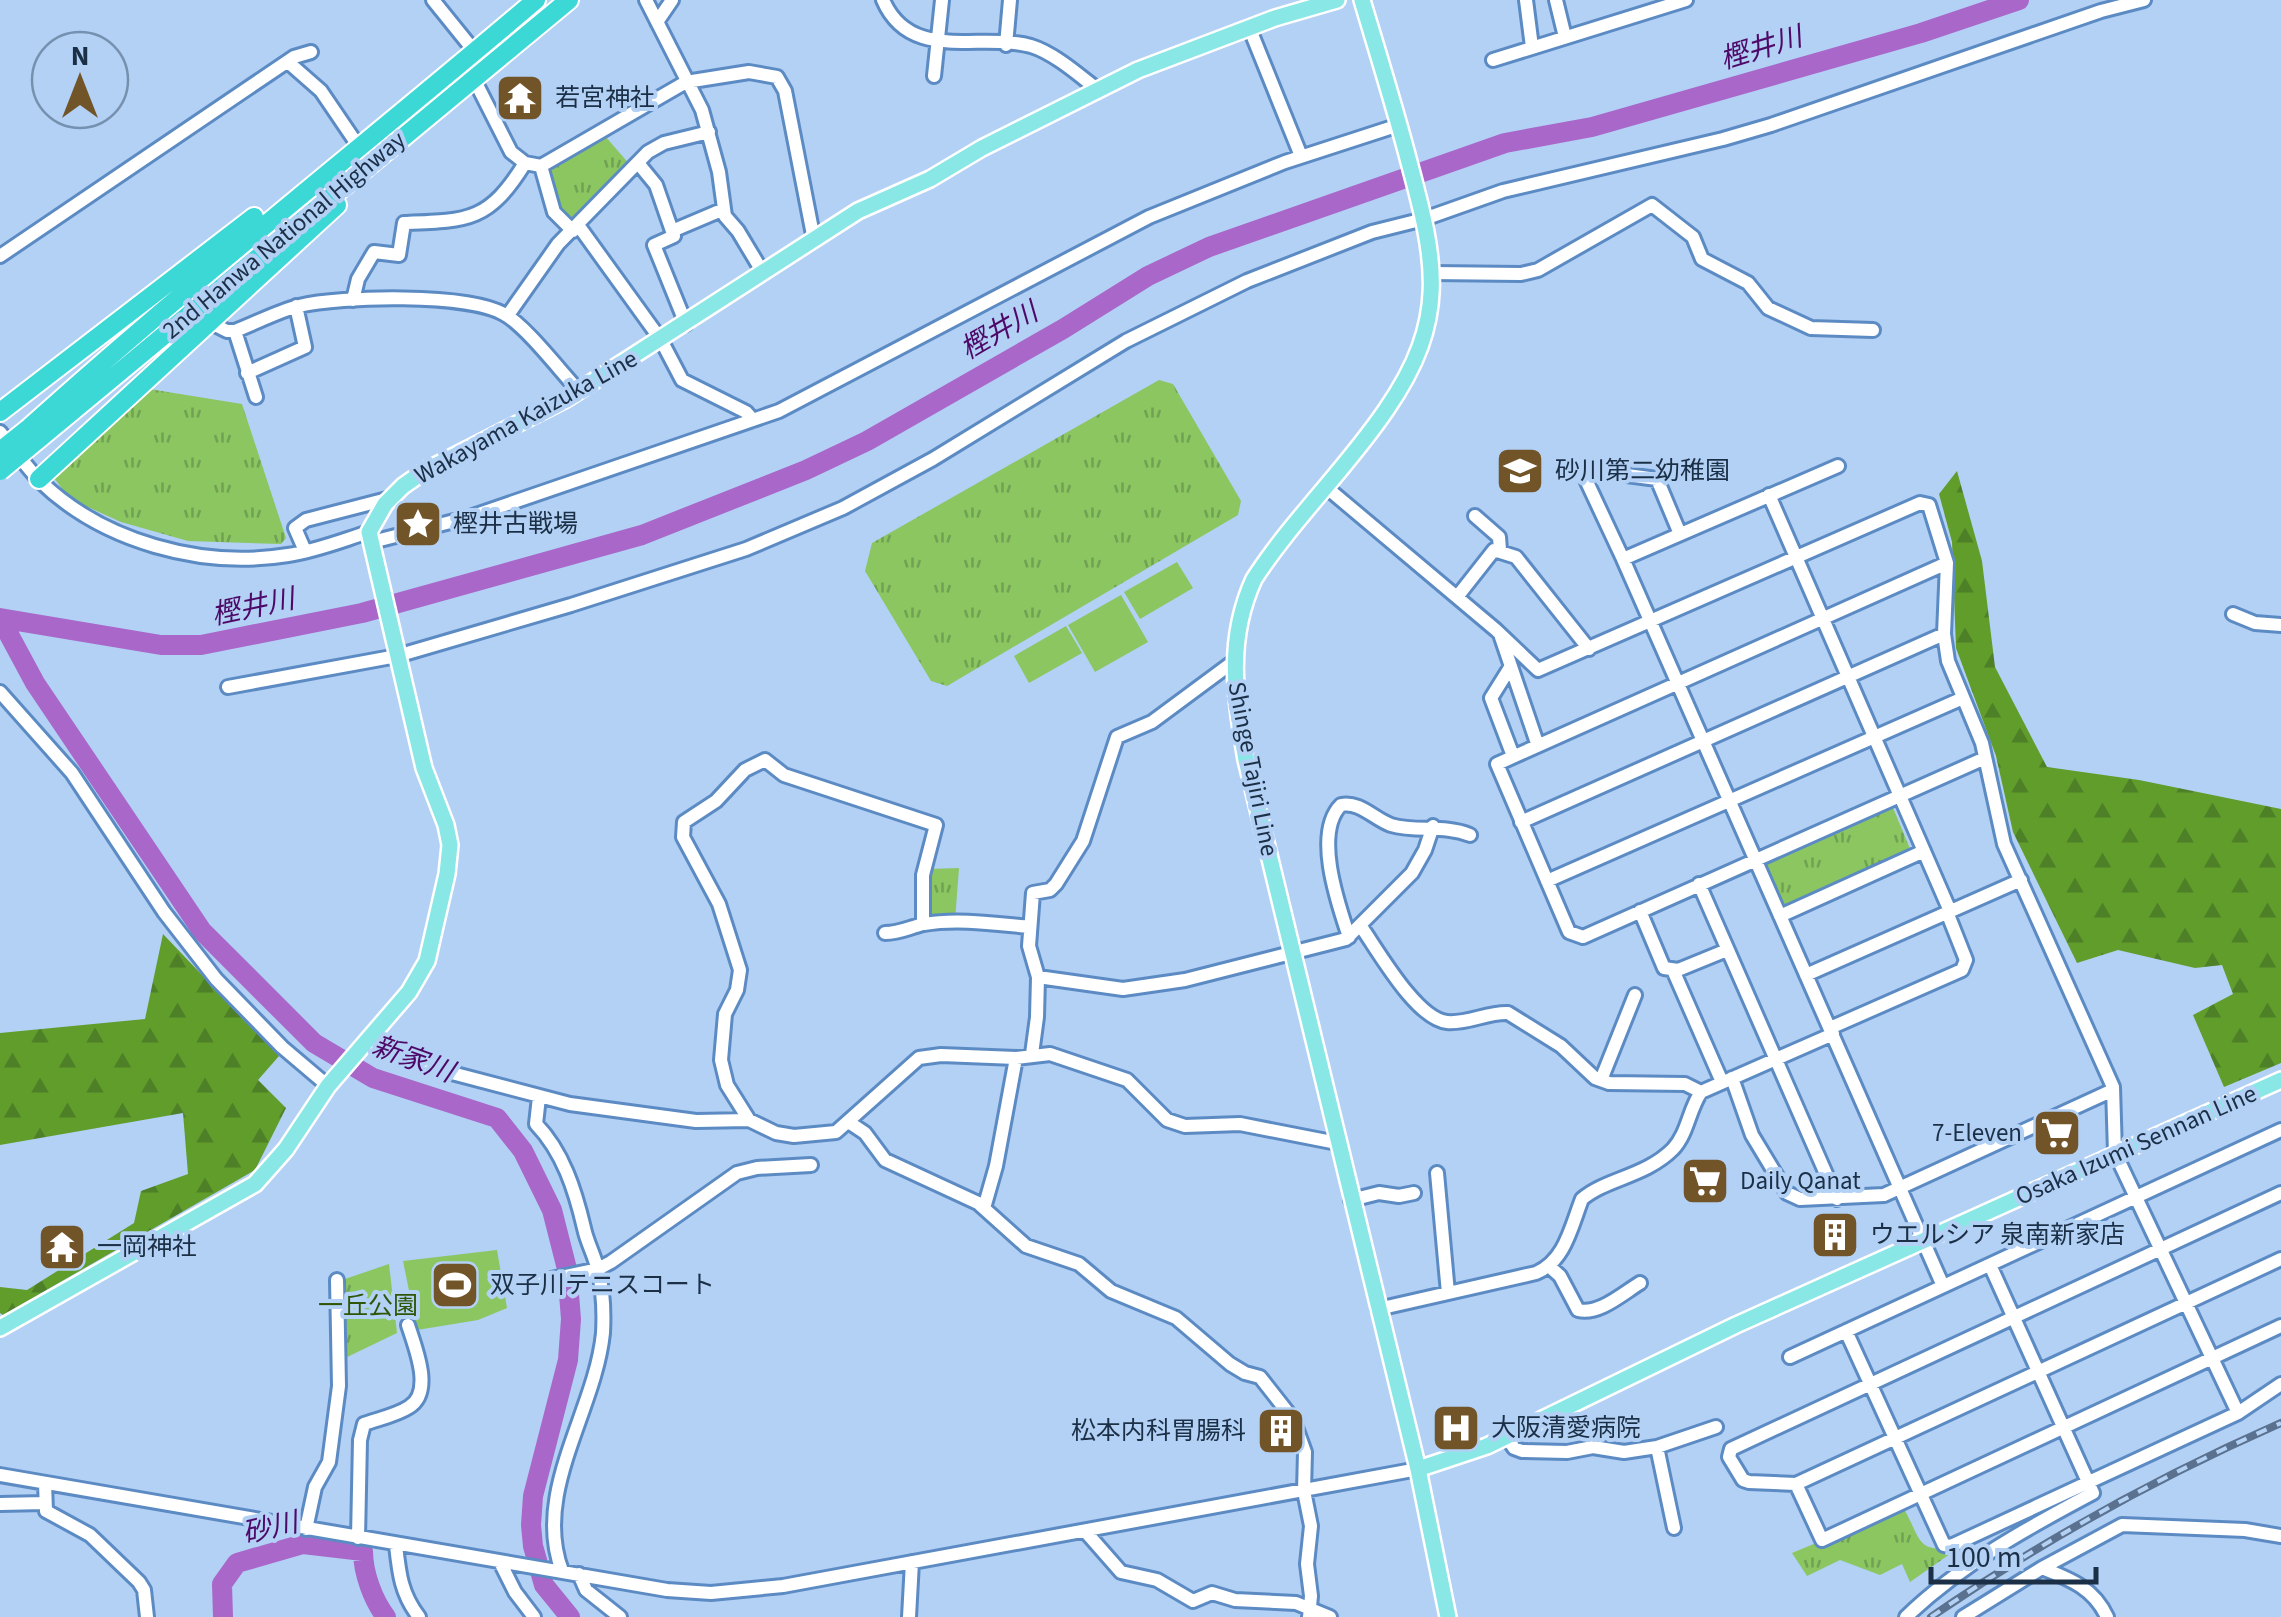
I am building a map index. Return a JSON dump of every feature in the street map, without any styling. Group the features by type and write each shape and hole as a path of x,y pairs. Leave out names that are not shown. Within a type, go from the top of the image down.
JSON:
{"highway":[{"name":"2nd Hanwa National Highway","path":"0,471 35,432 261,226 362,147 536,0"},
{"name":"2nd Hanwa National Highway","path":"0,451 35,432 569,0"},
{"path":"39,479 118,393 186,335 209,322 368,177 391,146"},
{"path":"0,412 86,354 336,154 362,147"}],"main road":[{"name":"Wakayama Kaizuka Line","path":"371,537 391,498 403,486 448,458 532,419 579,391 858,211 930,179 982,148 1138,70 1249,27 1337,0"},
{"name":"Shinge Tajiri Line","path":"1362,0 1431,249 1426,328 1408,375 1385,412 1254,579 1238,620 1235,695 1246,760 1418,1469"},
{"path":"1,1326 254,1184 280,1158 332,1082 409,992 426,961 442,902 450,845 424,768 371,537"},
{"name":"Osaka Izumi Sennan Line","path":"1418,1469 1506,1436 1924,1239 2281,1080"},
{"path":"1418,1469 1448,1617"}],"street":[{"path":"433,0 475,52 474,79 511,152 525,163 541,166 686,82 749,72 777,77 781,81 814,240"},
{"path":"646,0 702,110 725,216 762,271"},
{"path":"656,22 672,0"},
{"path":"883,0 894,22 918,37 1031,46 1098,90"},
{"path":"934,76 942,0"},
{"path":"1006,44 1010,0"},
{"path":"1526,0 1532,47"},
{"path":"1556,0 1564,38"},
{"path":"1493,60 1686,0"},
{"path":"228,687 397,652 572,605 746,549 827,514 933,460 1175,314 1318,252 1503,191 1739,134 2101,11 2144,0"},
{"path":"1249,27 1301,156"},
{"path":"0,256 288,62 311,52"},
{"path":"288,62 320,91 362,147"},
{"path":"0,432 39,479 69,504 166,549 234,558 305,551 470,516 753,420 816,394 1104,238 1226,184 1400,126"},
{"path":"508,316 558,244 638,163 664,143 709,132"},
{"path":"353,300 358,279 374,252 399,255 404,222 451,221 475,215 506,193 525,163"},
{"path":"638,163 656,186 674,236 654,245 686,324"},
{"path":"541,166 554,212 576,228 660,340 682,380 746,412 753,420"},
{"path":"1432,273 1522,274 1538,270 1652,204 1692,237 1702,259 1748,283 1768,308 1811,328 1874,330"},
{"path":"672,231 724,209"},
{"path":"209,322 235,331 296,306 353,300 446,300 480,305 508,316 579,391"},
{"path":"246,373 305,348 296,306"},
{"path":"235,331 256,396"},
{"path":"1624,559 1838,466"},
{"path":"1680,534 1657,479 1588,470 1587,482 1943,1286"},
{"path":"1326,487 1538,670"},
{"path":"1378,1309 1536,1274 1550,1267 1563,1248 1582,1199 1634,1176 1673,1149 1683,1136 1702,1092 1962,970 1966,960 1949,912 1769,495"},
{"path":"305,551 295,528 306,520 391,498"},
{"path":"1516,682 1926,503 1934,510 1947,563 1944,634 1948,661 1985,758 2001,834 2113,1090 2115,1153 2238,1413"},
{"path":"1475,516 1499,537 1500,550"},
{"path":"1457,597 1494,550 1500,550 1516,557 1589,648"},
{"path":"1947,563 1496,764 1569,932 1583,937 1985,758"},
{"path":"2233,614 2255,623 2281,625"},
{"path":"1500,634 1537,743"},
{"path":"1522,822 1944,634"},
{"path":"1032,1054 1038,976 1030,954 1033,893 1050,890 1056,884 1083,842 1118,737 1152,722 1234,662"},
{"path":"1511,666 1490,698 1513,756"},
{"path":"0,692 72,773 164,912 216,979 282,1047 332,1082"},
{"path":"1547,881 1963,698"},
{"path":"749,1120 722,1075 726,1014 740,970 719,904 683,838 684,822 716,801 745,770 765,760 784,775 936,824 923,875 924,924"},
{"path":"1349,936 1336,900 1330,866 1329,842 1336,811 1346,803 1392,825 1433,826 1470,835"},
{"path":"1038,976 1123,989 1185,980 1293,955 1349,936 1412,873 1433,826"},
{"path":"1780,916 1924,851"},
{"path":"1806,974 2021,880"},
{"path":"1698,884 1837,1199"},
{"path":"1640,911 1664,968 1673,970 1727,950"},
{"path":"885,933 901,933 924,924 1030,927"},
{"path":"1360,924 1391,971 1420,1006 1438,1020 1460,1021 1508,1013 1561,1046 1609,1083 1668,1082 1686,1084 1702,1092"},
{"path":"1673,970 1752,1135 1787,1193 1800,1199 1884,1195 2113,1090"},
{"path":"1602,1080 1636,995"},
{"path":"366,1041 448,1072 539,1096 640,1115 696,1121 749,1120 776,1134 794,1136 832,1132 850,1123 919,1058 1050,1054 1127,1080 1167,1120 1185,1126 1240,1124 1337,1143"},
{"path":"984,1208 1016,1058"},
{"path":"539,1096 536,1124 556,1151 570,1180 598,1269 602,1332 554,1512 554,1550 562,1571"},
{"path":"850,1123 865,1134 885,1160 984,1208 1026,1246 1069,1258 1112,1291 1176,1318 1230,1364 1260,1376 1301,1436 1304,1491 1311,1526 1307,1564 1310,1613"},
{"path":"1790,1357 2281,1130"},
{"path":"542,1282 598,1269 738,1173 811,1165"},
{"path":"1437,1173 1448,1293"},
{"path":"1351,1200 1414,1192"},
{"path":"2281,1193 1730,1449 1729,1457 1743,1480 1796,1484 2281,1258"},
{"path":"1906,1617 1953,1576 2092,1493 1990,1265"},
{"path":"1550,1267 1560,1276 1578,1310 1586,1312 1598,1309 1640,1282"},
{"path":"306,1529 315,1487 329,1462 334,1424 338,1386 337,1280"},
{"path":"358,1538 360,1440 364,1424 412,1406 421,1392 419,1359 408,1326"},
{"path":"1796,1484 1822,1540 2281,1326"},
{"path":"1846,1331 1944,1545 1951,1546 2238,1413 2281,1384"},
{"path":"1506,1436 1514,1448 1522,1451 1566,1452 1593,1447 1624,1452 1657,1447 1716,1427"},
{"path":"1657,1447 1674,1528"},
{"path":"0,1475 667,1590 711,1593 770,1588 1418,1469"},
{"path":"45,1483 46,1511 90,1535 140,1582 147,1617"},
{"path":"0,1504 44,1503"},
{"path":"1963,1617 2122,1525 2209,1528 2281,1536"},
{"path":"1085,1531 1122,1572 1157,1580 1196,1600"},
{"path":"396,1545 401,1586 419,1617"},
{"path":"500,1562 515,1592 534,1617"},
{"path":"908,1617 912,1562"},
{"path":"2042,1568 2086,1589 2107,1617"},
{"path":"579,1574 586,1590 620,1617"},
{"path":"1196,1600 1212,1592 1232,1598 1296,1603 1310,1613 1330,1617"},
{"path":"1232,1598 1234,1617"},
{"path":"1195,1617 1196,1600"}],"green space":[{"path":"605,136 631,166 573,225 555,208 546,167"},
{"path":"1159,380 1173,384 1241,501 1238,515 947,686 931,681 865,571 872,543"},
{"path":"143,388 242,404 286,538 281,544 188,541 121,522 70,499 51,474"},
{"path":"1957,471 1982,561 1995,667 2047,767 2139,780 2281,809 2281,1063 2224,1087 2193,1015 2233,994 2222,965 2195,968 2118,950 2077,963 2013,832 1996,756 1956,648 1952,542 1939,494"},
{"path":"1177,562 1193,588 1140,619 1124,592"},
{"path":"1121,595 1148,642 1095,672 1068,625"},
{"path":"1066,626 1082,653 1029,683 1014,656"},
{"path":"1891,803 1911,851 1784,911 1761,861"},
{"path":"959,868 955,921 926,919 928,869"},
{"path":"163,934 279,1056 258,1080 286,1108 255,1170 3,1315 0,1287 27,1290 134,1223 141,1191 188,1174 183,1113 0,1145 0,1033 145,1019"},
{"name":"双子川テニスコート","path":"497,1250 507,1308 478,1320 417,1330 403,1261"},
{"name":"一丘公園","path":"389,1264 397,1333 343,1359 342,1280"},
{"path":"1903,1507 1922,1543 1935,1548 1960,1547 1910,1582 1902,1564 1880,1575 1840,1560 1807,1576 1792,1553"}],"waterway":[{"name":"樫井川","path":"0,618 161,645 201,645 362,613 642,535 806,470 867,441 1148,276 1209,247 1505,143 1592,127 1921,33 2019,0"},
{"name":"新家川","path":"0,618 35,683 202,931 314,1043 373,1078 497,1118 523,1151 552,1210 567,1269 571,1319 568,1360 533,1496 531,1525 544,1585 570,1617"},
{"name":"砂川","path":"223,1617 222,1584 237,1563 303,1544 363,1551 370,1586 386,1617"}],"railway":[{"path":"1931,1617 2102,1512 2281,1423"}],"place":[{"name":"若宮神社","path":"520,98"},
{"name":"砂川第二幼稚園","path":"1520,471"},
{"name":"樫井古戦場","path":"418,524"},
{"name":"7-Eleven","path":"2057,1133"},
{"name":"Daily Qanat","path":"1705,1181"},
{"name":"ウエルシア 泉南新家店","path":"1835,1235"},
{"name":"一岡神社","path":"62,1247"},
{"name":"双子川テニスコート","path":"455,1285"},
{"name":"大阪清愛病院","path":"1456,1428"},
{"name":"松本内科胃腸科","path":"1281,1431"}]}
